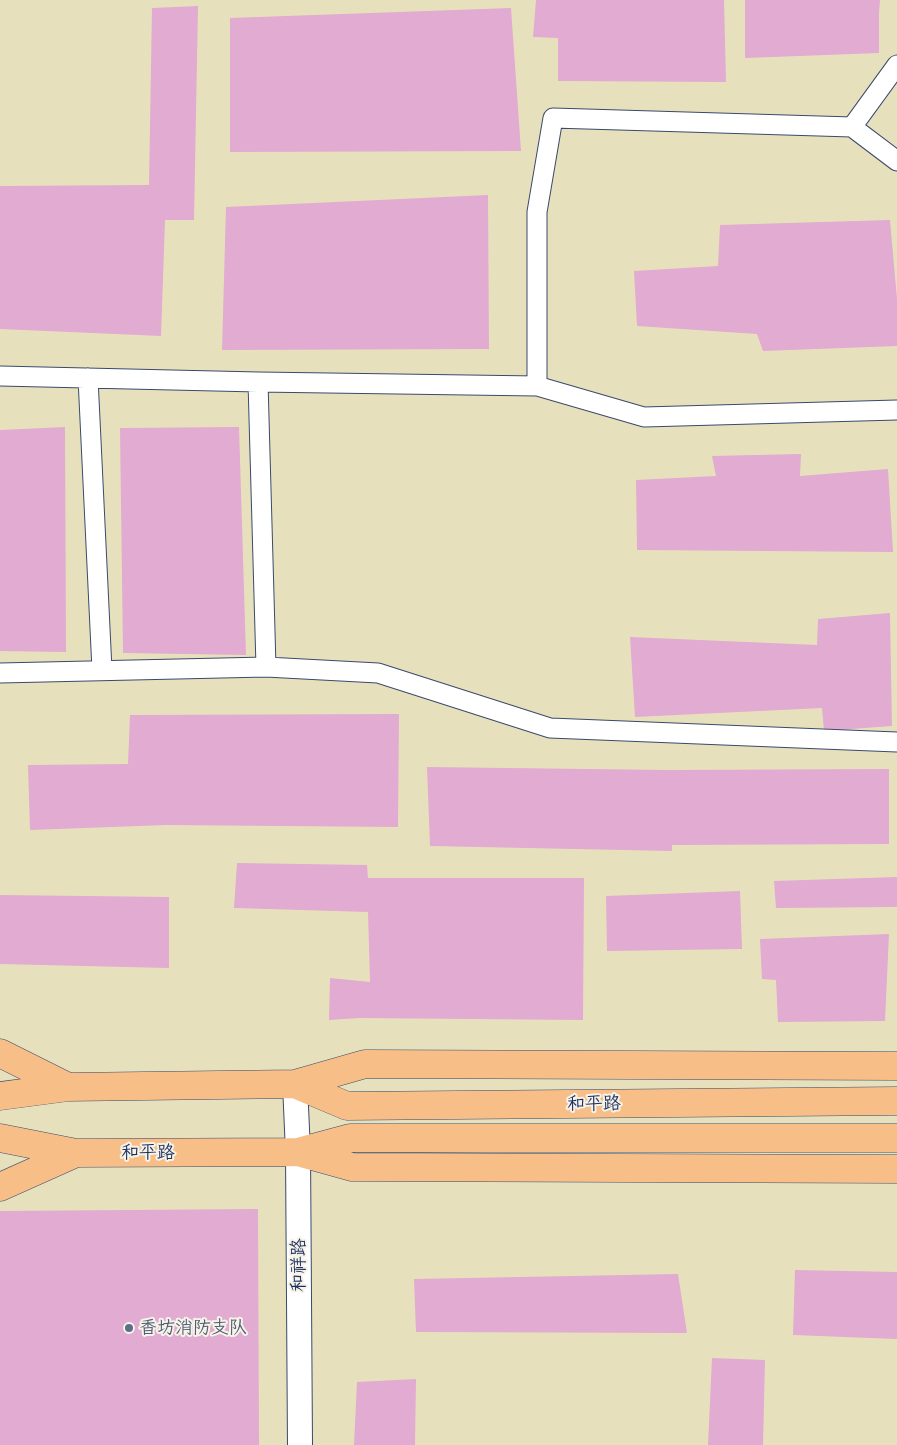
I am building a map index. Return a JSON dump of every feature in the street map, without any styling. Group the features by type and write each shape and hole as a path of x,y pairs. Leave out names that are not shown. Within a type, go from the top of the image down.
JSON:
{"main road":[{"path":"0,1053 68,1087"},
{"name":"和平路","path":"0,1096 68,1087 295,1084 365,1064 897,1066"},
{"path":"0,1072 68,1087"},
{"name":"和平路","path":"295,1084 348,1106 897,1101"},
{"name":"和平路","path":"0,1138 76,1153 298,1152 350,1138 897,1138"},
{"name":"和平路","path":"298,1152 352,1167 897,1170"},
{"path":"0,1158 76,1153"},
{"path":"0,1188 76,1153"}],"street":[{"path":"852,126 897,65"},
{"path":"537,386 538,212 553,118 852,126 897,161"},
{"path":"0,376 537,386 644,417 897,410"},
{"path":"88,378 102,670"},
{"path":"258,382 266,667"},
{"path":"0,672 266,667 378,673 550,728 897,742"},
{"name":"和祥路","path":"295,1084 298,1152 300,1445"}],"building":[{"path":"536,0 724,0 726,82 558,81 558,38 533,37"},
{"path":"745,0 880,0 879,53 745,58"},
{"path":"198,6 194,220 165,220 161,336 0,329 0,186 149,185 152,8"},
{"path":"511,8 521,151 230,152 230,18"},
{"path":"488,195 489,349 222,350 226,207"},
{"path":"890,220 897,299 897,346 763,351 757,334 637,326 634,271 718,266 720,225"},
{"path":"65,427 66,652 0,651 0,430"},
{"path":"239,427 246,655 123,653 120,428"},
{"path":"801,454 800,476 888,469 893,552 637,550 636,480 716,476 712,456"},
{"path":"890,613 892,726 824,731 822,708 635,717 630,637 817,645 818,619"},
{"path":"399,714 398,827 166,825 30,830 28,765 128,764 130,715"},
{"path":"427,767 668,770 889,769 889,844 672,845 672,851 430,846"},
{"path":"237,863 367,865 368,878 584,878 583,1020 360,1018 329,1020 330,978 370,982 368,912 234,908"},
{"path":"897,877 897,907 776,908 774,881"},
{"path":"740,891 742,949 607,951 606,896"},
{"path":"0,895 169,897 169,968 0,964"},
{"path":"889,934 885,1021 778,1022 776,980 762,979 760,939"},
{"name":"香坊消防支队","path":"258,1209 259,1445 0,1445 0,1211"},
{"path":"795,1270 897,1272 897,1339 793,1335"},
{"path":"678,1274 687,1333 416,1332 414,1279"},
{"path":"712,1358 765,1360 763,1445 708,1445"},
{"path":"416,1379 415,1445 354,1445 357,1382"}],"place":[{"name":"香坊消防支队","path":"129,1328"}]}
